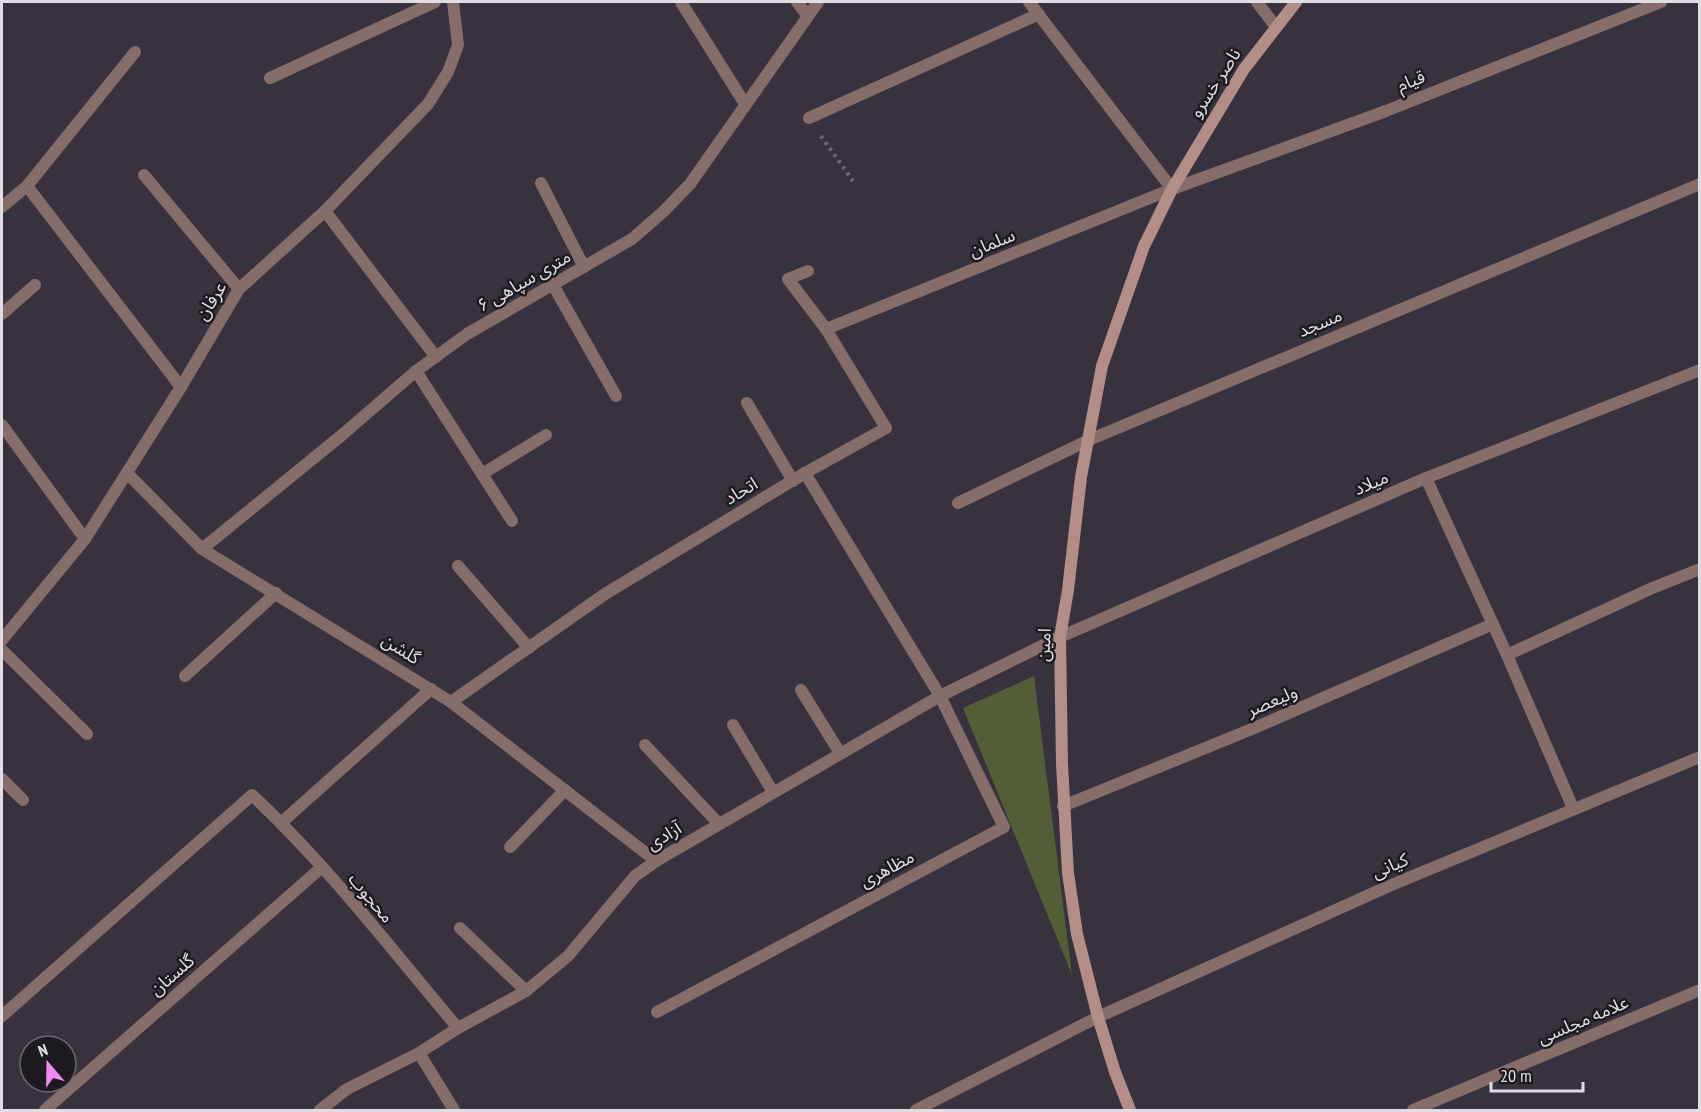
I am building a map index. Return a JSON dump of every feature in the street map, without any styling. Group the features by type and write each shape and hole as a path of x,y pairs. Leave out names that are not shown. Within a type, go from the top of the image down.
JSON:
{"main road":[{"name":"ناصر خسرو","path":"1172,189 1244,69 1296,2"},
{"name":"امین","path":"1130,1110 1115,1072 1098,1017 1077,934 1068,873 1063,806 1060,637 1068,590 1081,477 1102,366 1144,246 1172,189"}],"street":[{"path":"270,78 435,2"},
{"name":"عرفان","path":"2,640 85,538 181,387 239,289 326,212 428,104 448,72 458,45 453,2"},
{"path":"681,2 745,104"},
{"path":"797,2 807,15"},
{"name":"۶ متری سپاهی","path":"202,549 342,435 416,371 466,334 632,239 664,211 690,184 818,2"},
{"path":"1029,2 1172,189"},
{"path":"1257,2 1276,27"},
{"name":"قیام","path":"1172,189 1386,111 1661,2"},
{"path":"809,118 1039,14"},
{"path":"2,207 27,186 135,52"},
{"path":"144,175 239,289"},
{"path":"541,183 584,267"},
{"name":"مسجد","path":"958,503 1089,440 1700,184"},
{"path":"27,186 181,387"},
{"name":"سلمان","path":"826,329 1172,189"},
{"path":"326,212 436,357"},
{"name":"اتحاد","path":"451,702 605,594 805,473 886,428 826,329 788,279 808,272"},
{"path":"2,314 35,285"},
{"path":"553,285 616,396"},
{"name":"میلاد","path":"1060,637 1426,478 1700,370"},
{"path":"416,371 512,521"},
{"path":"747,403 793,481"},
{"path":"2,424 85,538"},
{"path":"482,474 546,435"},
{"path":"805,473 940,696"},
{"name":"گلشن","path":"127,474 202,549 451,702 656,861"},
{"path":"1426,478 1507,655 1573,808"},
{"path":"458,566 529,648"},
{"path":"1507,655 1650,589 1700,569"},
{"path":"185,676 276,593"},
{"name":"ولیعصر","path":"1063,806 1252,729 1493,624"},
{"name":"آزادی","path":"320,1110 347,1089 419,1053 458,1028 526,991 568,956 635,876 656,861 940,696 1060,637"},
{"path":"2,650 87,734"},
{"path":"282,822 431,689"},
{"path":"801,690 840,753"},
{"name":"مظاهری","path":"657,1012 1004,827 940,696"},
{"path":"732,725 773,792"},
{"path":"645,745 719,824"},
{"name":"کیانی","path":"916,1110 1098,1017 1389,886 1700,757"},
{"path":"2,779 23,800"},
{"path":"510,848 565,790"},
{"name":"محجوب","path":"2,1016 252,795 282,822 322,867 458,1028"},
{"name":"گلستان","path":"45,1110 322,867"},
{"path":"460,928 526,991"},
{"name":"علامه مجلسی","path":"1413,1110 1700,990"},
{"path":"419,1053 454,1110"}],"path":[{"path":"809,118 853,181"}],"green space":[{"path":"1034,676 1072,975 963,708"}]}
